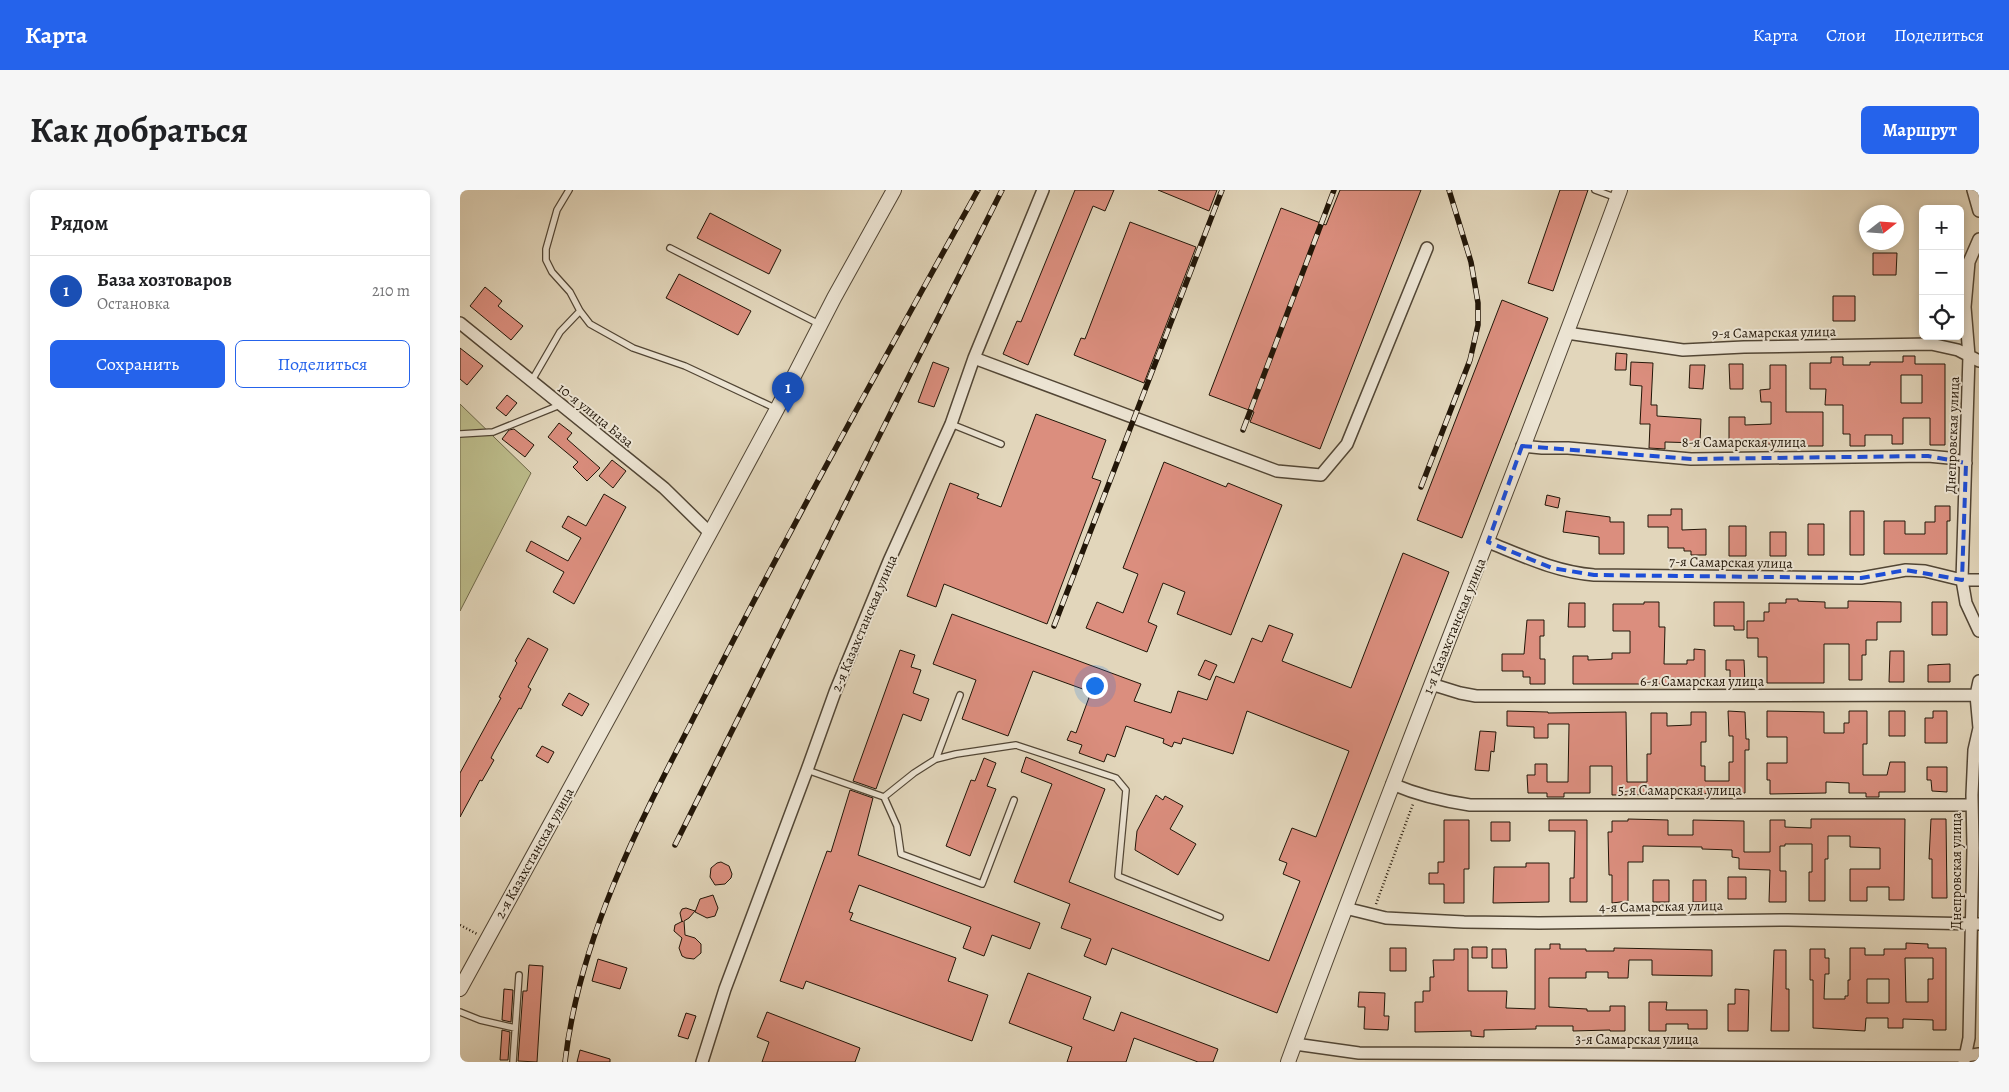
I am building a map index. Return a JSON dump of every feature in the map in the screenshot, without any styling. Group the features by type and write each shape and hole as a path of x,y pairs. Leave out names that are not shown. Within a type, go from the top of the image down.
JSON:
{"street":[{"name":"2-я Казахстанская улица","path":"460,989 710,533 777,409 820,324 894,190"},
{"name":"2-я Казахстанская улица","path":"702,1062 725,990 834,692 889,561 951,424 974,358 1043,190"},
{"path":"1973,190 1979,211"},
{"name":"1-я Казахстанская улица","path":"1288,1062 1344,908 1488,542 1522,446 1619,194"},
{"name":"Днепровская улица","path":"1979,239 1969,262 1965,307 1974,359 1966,463 1962,580 1966,603 1979,631"},
{"path":"974,358 1277,471 1321,475 1347,444 1427,248"},
{"name":"10-я улица База","path":"460,324 664,488 710,533"},
{"name":"9-я Самарская улица","path":"1567,333 1683,350 1744,347 1931,344 1958,350 1974,359"},
{"name":"8-я Самарская улица","path":"1522,446 1568,448 1692,459 1928,456 1949,458 1966,463"},
{"name":"7-я Самарская улица","path":"1488,542 1552,568 1587,575 1861,578 1906,570 1925,571 1962,580 1979,580"},
{"name":"Днепровская улица","path":"1965,1059 1969,1038 1975,924 1976,848 1972,805 1974,750 1979,728 1976,695 1979,681"},
{"name":"6-я Самарская улица","path":"1431,684 1476,696 1976,695"},
{"name":"5-я Самарская улица","path":"1392,784 1442,801 1470,804 1972,805"},
{"name":"4-я Самарская улица","path":"1344,908 1372,915 1464,922 1788,920 1975,924"},
{"name":"3-я Самарская улица","path":"1295,1044 1359,1053 1965,1059 1979,1054"}],"lane":[{"path":"569,190 556,210 546,249 546,260 552,272 570,292 580,311 590,324 633,348 685,366 777,409"},
{"path":"1595,190 1619,194"},
{"path":"670,248 820,324"},
{"path":"531,382 560,332 580,311"},
{"path":"460,434 492,432 560,405"},
{"path":"951,424 1002,444"},
{"path":"936,759 960,696"},
{"path":"884,797 914,773 936,759 1016,745 1116,778 1126,790 1118,876 1220,917"},
{"path":"807,770 884,797 897,826 901,854 982,884 1014,800"},
{"path":"513,1062 519,975"},
{"path":"460,1012 480,1020 516,1028"}],"path":[{"path":"1372,915 1417,794"},
{"path":"460,925 488,939"}],"highlighted area":[{"path":"1522,446 1691,459 1928,456 1966,463 1962,580 1906,570 1861,578 1594,575 1552,568 1488,542"}],"green space":[{"path":"460,404 531,473 460,611"}],"building":[{"path":"1075,190 1114,190 1105,211 1093,206 1028,365 1003,354 1017,321 1021,322"},
{"path":"1158,190 1217,190 1209,211"},
{"path":"1340,190 1421,190 1320,449 1250,422 1254,412 1209,395 1281,208 1326,225"},
{"path":"1560,190 1588,190 1553,291 1528,283"},
{"path":"710,213 781,250 769,274 697,238"},
{"path":"1130,222 1196,247 1144,383 1074,355 1081,338 1085,339"},
{"path":"1873,253 1897,253 1896,275 1873,275"},
{"path":"679,274 751,311 738,335 666,298"},
{"path":"485,287 502,301 498,306 523,326 511,340 470,306"},
{"path":"1833,296 1855,296 1855,321 1833,321"},
{"path":"1502,300 1548,318 1462,538 1417,520"},
{"path":"460,348 483,366 467,385 460,379"},
{"path":"1616,353 1627,354 1626,370 1615,370"},
{"path":"1903,356 1915,356 1915,364 1945,364 1945,445 1930,445 1930,418 1903,418 1903,444 1892,444 1892,435 1865,435 1865,446 1850,446 1850,434 1843,434 1843,405 1825,405 1826,389 1810,389 1810,363 1831,363 1831,357 1843,357 1843,365 1870,365 1870,362 1903,362","holes":["1901,375 1922,375 1922,403 1901,403"]},
{"path":"933,362 949,368 934,407 918,402"},
{"path":"1631,362 1653,363 1651,405 1657,405 1657,416 1701,419 1700,443 1665,442 1665,449 1649,448 1650,424 1640,424 1642,386 1630,385"},
{"path":"1729,364 1743,364 1743,389 1730,389"},
{"path":"1690,365 1705,365 1703,389 1689,388"},
{"path":"1770,365 1786,365 1786,412 1823,412 1823,446 1729,445 1729,417 1745,417 1745,425 1771,424 1771,402 1761,402 1760,390 1770,389"},
{"path":"507,395 517,403 506,416 496,408"},
{"path":"1036,414 1106,440 1092,478 1101,481 1047,624 944,584 936,607 907,596 950,483 979,494 977,498 1001,507"},
{"path":"559,423 572,433 567,439 600,468 587,481 573,467 578,462 548,437"},
{"path":"514,429 534,445 525,457 502,439 509,430"},
{"path":"612,460 626,471 613,488 599,476"},
{"path":"1164,462 1226,487 1228,483 1282,505 1231,635 1177,614 1185,592 1163,583 1148,622 1157,626 1147,652 1086,628 1097,602 1123,613 1138,574 1123,568"},
{"path":"604,494 626,507 574,604 553,592 564,572 526,551 531,541 568,561 581,538 562,527 568,516 586,526"},
{"path":"1547,495 1560,498 1558,508 1545,505"},
{"path":"1935,506 1950,506 1950,521 1947,521 1947,554 1884,554 1884,521 1905,521 1905,534 1925,534 1925,522 1935,522"},
{"path":"1671,509 1682,509 1682,530 1706,529 1706,555 1691,555 1691,551 1684,551 1684,548 1668,548 1668,527 1648,527 1648,515 1671,515"},
{"path":"1566,511 1610,517 1610,522 1624,522 1624,554 1599,554 1599,537 1563,532"},
{"path":"1850,511 1864,511 1864,555 1850,555"},
{"path":"1808,524 1824,524 1824,555 1808,555"},
{"path":"1729,526 1746,526 1746,556 1729,556"},
{"path":"1770,532 1786,532 1786,556 1770,556"},
{"path":"1403,553 1449,572 1277,1013 1112,948 1106,965 1084,956 1091,939 1061,928 1070,904 1014,882 1052,784 1021,772 1026,757 1105,789 1069,882 1269,961 1300,881 1283,874 1287,863 1279,860 1292,828 1316,837 1349,751 1247,711 1233,754 1183,738 1181,744 1174,742 1172,747 1163,743 1164,739 1126,726 1115,757 1107,754 1104,762 1079,753 1082,745 1067,740 1071,731 1076,733 1091,692 1033,671 1008,736 962,719 976,680 933,664 952,614 1141,684 1134,701 1171,713 1178,691 1207,700 1216,676 1234,683 1252,638 1262,642 1269,625 1293,634 1282,661 1351,688"},
{"path":"1786,599 1825,602 1825,608 1848,608 1848,601 1901,602 1901,622 1877,622 1877,640 1866,640 1866,655 1862,655 1862,680 1849,680 1849,644 1824,644 1824,683 1767,683 1767,657 1758,657 1758,638 1747,638 1747,621 1764,621 1764,612 1769,612 1769,603 1786,603"},
{"path":"1644,602 1659,602 1659,627 1665,627 1664,664 1687,664 1687,660 1694,660 1694,649 1705,650 1705,684 1573,684 1573,656 1588,656 1588,660 1612,659 1612,653 1630,653 1630,631 1613,631 1613,604 1644,604"},
{"path":"1714,602 1744,602 1744,630 1734,630 1734,626 1714,626"},
{"path":"1932,602 1947,602 1947,635 1932,635"},
{"path":"1569,603 1585,603 1585,627 1568,627"},
{"path":"1527,620 1544,620 1544,636 1540,636 1540,659 1545,659 1545,684 1530,684 1530,677 1523,677 1523,671 1502,671 1502,654 1524,654"},
{"path":"528,638 548,649 528,687 531,689 521,709 519,708 494,752 491,758 494,760 482,781 480,780 460,817 460,773 501,698 499,697 517,663 515,661"},
{"path":"900,650 915,655 911,667 921,670 913,693 929,699 921,721 903,714 876,789 853,781"},
{"path":"1890,651 1904,651 1904,682 1889,682"},
{"path":"1205,660 1217,665 1210,680 1198,675"},
{"path":"1726,660 1744,660 1745,684 1730,684 1730,670 1726,670"},
{"path":"1950,664 1950,682 1928,682 1928,665"},
{"path":"569,693 589,704 582,716 562,705"},
{"path":"1507,711 1548,713 1626,712 1627,782 1647,782 1647,754 1651,754 1651,713 1667,713 1667,726 1691,725 1691,712 1706,712 1706,742 1701,742 1701,766 1705,766 1705,781 1729,781 1729,762 1733,762 1733,736 1729,736 1728,711 1745,712 1746,739 1749,739 1749,750 1745,750 1745,793 1612,795 1612,766 1590,766 1590,793 1564,793 1564,797 1547,797 1547,793 1528,793 1527,775 1535,775 1535,764 1547,764 1547,782 1568,782 1569,724 1548,724 1548,738 1534,738 1534,727 1507,726"},
{"path":"1767,711 1824,712 1824,733 1844,733 1844,723 1849,723 1849,711 1867,711 1867,744 1863,744 1863,775 1887,775 1890,762 1905,762 1905,792 1879,792 1879,797 1866,797 1866,793 1849,793 1849,783 1826,782 1826,793 1770,794 1770,780 1767,780 1767,763 1787,763 1787,737 1767,737"},
{"path":"1889,711 1905,711 1905,736 1889,736"},
{"path":"1933,711 1947,711 1947,743 1925,743 1925,718 1933,718"},
{"path":"1480,731 1496,732 1494,752 1491,751 1489,771 1475,770"},
{"path":"542,746 554,752 548,763 536,756"},
{"path":"984,758 996,763 987,786 996,789 970,856 946,846 971,780 975,781"},
{"path":"1927,767 1947,767 1947,792 1932,791 1931,780 1927,780"},
{"path":"850,790 873,798 858,855 1040,923 1030,949 992,935 984,956 963,948 971,927 859,885 849,912 853,913 850,920 956,958 948,981 988,995 972,1041 806,981 803,989 780,981 827,851 831,852"},
{"path":"1156,795 1163,800 1165,796 1183,806 1170,829 1196,844 1178,875 1135,850 1137,831"},
{"path":"1628,819 1668,820 1668,835 1693,835 1693,820 1744,821 1744,852 1770,852 1770,820 1785,820 1785,827 1811,828 1811,819 1905,819 1904,900 1889,900 1889,887 1867,887 1867,901 1850,901 1850,869 1880,869 1880,848 1850,847 1850,836 1828,836 1828,859 1825,859 1825,901 1809,901 1809,872 1812,872 1812,844 1785,844 1785,846 1780,846 1780,871 1786,871 1786,902 1769,902 1770,870 1739,869 1739,858 1732,857 1732,850 1702,849 1702,847 1643,846 1643,862 1628,862 1628,901 1612,903 1612,875 1609,875 1608,832 1612,832 1612,821 1628,821"},
{"path":"1931,819 1946,819 1947,898 1932,898 1932,859 1929,859"},
{"path":"1444,820 1469,820 1469,869 1464,869 1464,903 1444,903 1444,884 1429,884 1429,873 1438,873 1438,862 1444,862"},
{"path":"1549,820 1587,820 1587,902 1570,902 1570,878 1574,878 1575,831 1549,831"},
{"path":"1491,822 1510,822 1510,841 1491,841"},
{"path":"721,862 729,866 732,874 731,878 725,884 715,885 710,877 711,868"},
{"path":"1526,863 1549,863 1549,902 1493,903 1494,867 1526,867"},
{"path":"1728,877 1746,877 1746,899 1728,899"},
{"path":"1653,880 1669,880 1669,902 1653,902"},
{"path":"1693,880 1706,880 1706,902 1693,902"},
{"path":"713,895 718,908 715,916 707,918 695,912 700,899"},
{"path":"686,908 695,911 684,921 685,935 695,938 701,944 701,953 694,959 682,956 679,948 682,938 674,931 675,925 682,922 680,913 682,909"},
{"path":"1906,943 1928,944 1928,948 1946,948 1946,1030 1933,1030 1933,1020 1903,1019 1903,1028 1888,1028 1888,1018 1866,1018 1865,1031 1813,1028 1813,980 1810,980 1810,949 1825,949 1825,958 1829,958 1829,974 1825,974 1824,999 1845,999 1845,996 1848,996 1848,980 1850,980 1850,948 1865,948 1865,955 1884,955 1884,949 1906,949","holes":["1905,958 1933,958 1933,979 1928,979 1928,1002 1906,1002","1867,979 1889,979 1889,1003 1867,1003"]},
{"path":"1550,944 1560,944 1560,949 1586,949 1586,951 1614,951 1614,948 1712,950 1712,976 1652,975 1652,960 1629,960 1628,978 1608,978 1608,972 1586,972 1586,978 1549,978 1549,1007 1587,1009 1587,1011 1610,1011 1610,1006 1625,1006 1625,1031 1573,1031 1573,1026 1536,1026 1536,1029 1484,1030 1484,1037 1471,1036 1471,1031 1415,1032 1415,1002 1423,1002 1423,991 1430,991 1430,977 1434,977 1433,960 1454,960 1454,949 1468,949 1468,991 1507,991 1506,1008 1535,1009 1535,949 1550,949"},
{"path":"1472,947 1487,947 1487,958 1472,958"},
{"path":"1390,948 1406,948 1406,971 1390,971"},
{"path":"1492,949 1506,949 1507,968 1492,968"},
{"path":"1774,950 1786,950 1786,989 1789,989 1789,1031 1771,1031"},
{"path":"598,959 627,968 620,989 592,981"},
{"path":"529,965 543,966 537,1062 518,1061 523,991 527,991"},
{"path":"1028,973 1091,997 1083,1019 1114,1031 1121,1012 1218,1049 1213,1062 1198,1062 1134,1038 1126,1062 1067,1062 1072,1047 1009,1023"},
{"path":"504,989 513,990 511,1022 502,1020"},
{"path":"1735,989 1749,990 1748,1031 1728,1031 1728,1004 1735,1004"},
{"path":"1359,992 1385,993 1384,1016 1389,1016 1388,1030 1364,1029 1365,1007 1358,1007"},
{"path":"1649,1002 1667,1002 1666,1010 1707,1010 1707,1029 1688,1029 1688,1024 1666,1024 1666,1031 1649,1031"},
{"path":"767,1012 860,1048 855,1062 762,1062 769,1042 757,1037"},
{"path":"686,1013 696,1016 688,1039 678,1036"},
{"path":"502,1030 510,1032 508,1060 500,1060"},
{"path":"580,1050 610,1059 610,1062 577,1062"}],"railway":[{"path":"565,1062 573,1011 586,961 622,864 644,817 778,555 978,190"},
{"path":"675,845 1002,190"},
{"path":"1054,626 1222,190"},
{"path":"1243,430 1334,190"},
{"path":"1421,487 1470,360 1478,325 1478,303 1471,262 1449,190"}],"place":[{"name":"База хозтоваров","path":"788,413"}]}
